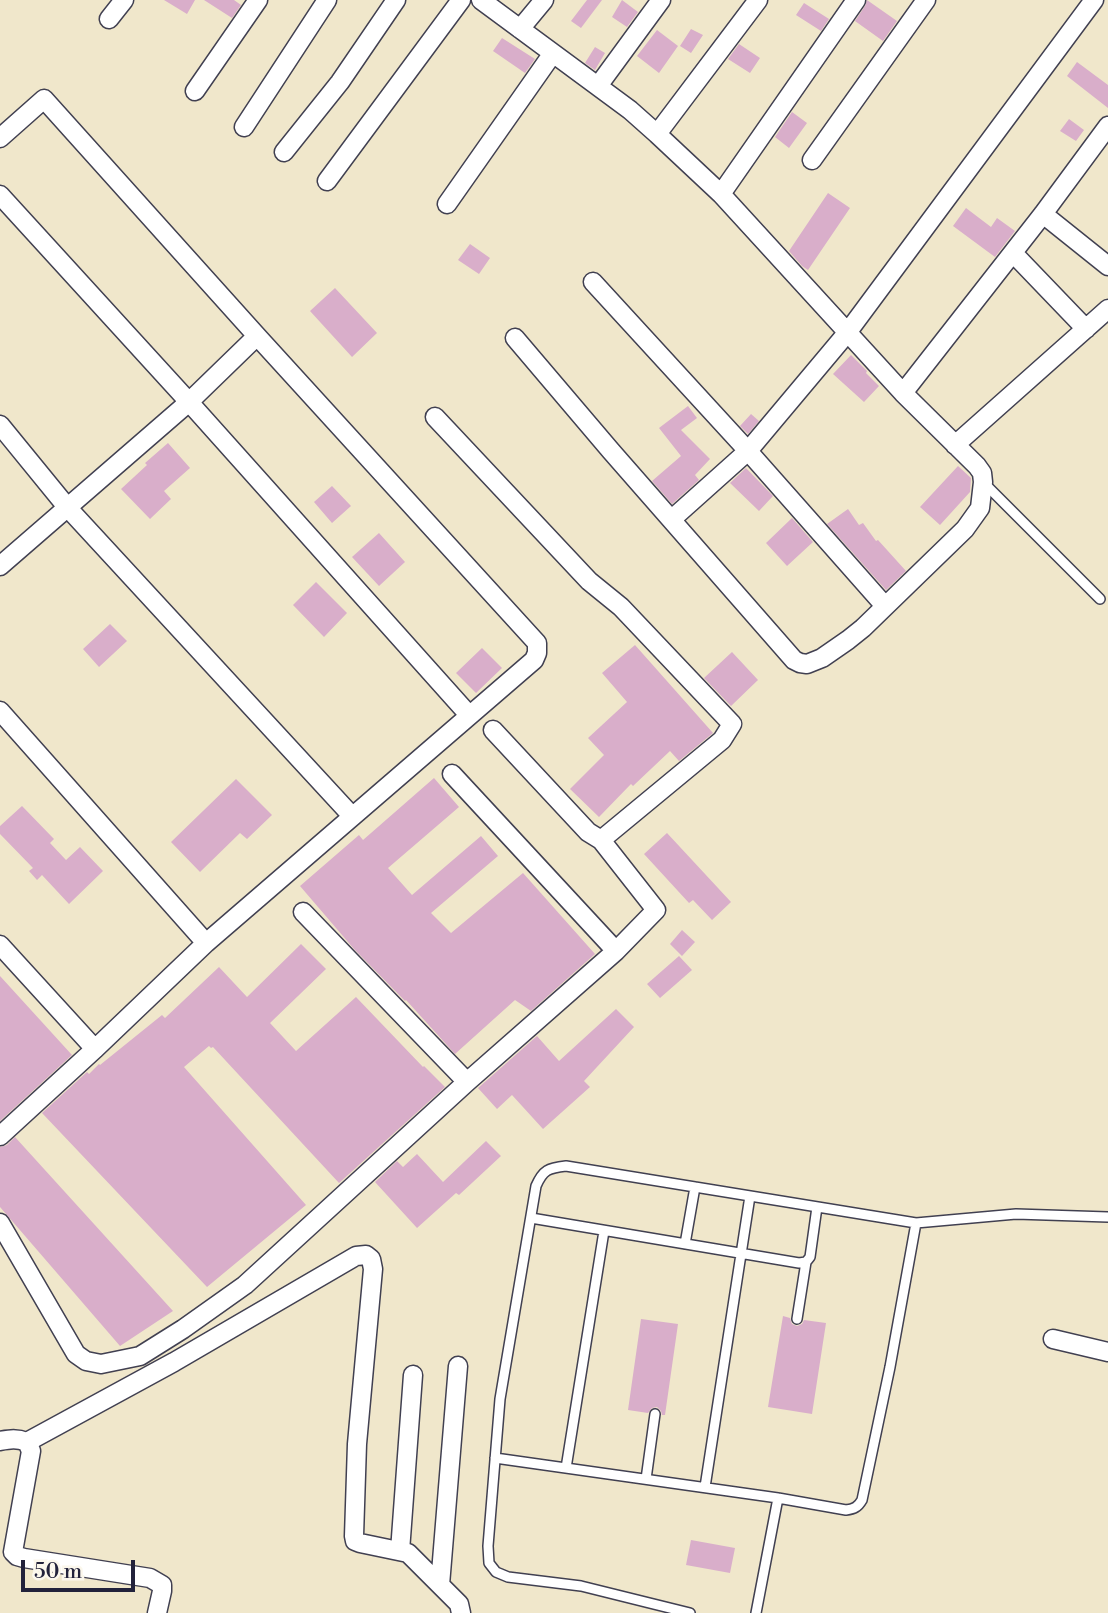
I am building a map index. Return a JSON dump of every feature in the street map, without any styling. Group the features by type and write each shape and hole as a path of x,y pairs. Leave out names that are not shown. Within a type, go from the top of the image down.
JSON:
{"street":[{"path":"109,19 124,0"},
{"path":"195,91 258,0"},
{"path":"244,127 327,0"},
{"path":"284,152 340,82 396,0"},
{"path":"327,181 461,0"},
{"path":"481,0 630,110 722,194 903,393 977,466 982,473 983,482 980,508 965,528 863,628 822,658 807,664 800,663 794,660 515,338"},
{"path":"520,29 544,0"},
{"path":"598,86 661,0"},
{"path":"657,134 758,0"},
{"path":"722,194 856,0"},
{"path":"812,160 926,0"},
{"path":"672,519 748,451 847,333 1094,0"},
{"path":"447,204 553,53"},
{"path":"0,138 44,99 537,643 534,660 206,943 0,1136"},
{"path":"903,393 1044,214 1108,126"},
{"path":"0,195 469,715"},
{"path":"1044,214 1108,266"},
{"path":"1013,253 1086,329"},
{"path":"593,282 885,606"},
{"path":"955,445 1108,309"},
{"path":"0,566 189,402 257,336"},
{"path":"435,417 589,581 621,607 732,724 722,740 601,840"},
{"path":"0,425 67,506 352,816"},
{"path":"0,711 206,943"},
{"path":"0,1223 76,1353 86,1360 101,1364 140,1356 245,1285 467,1082 616,951 656,910 601,840 588,832 493,730"},
{"path":"452,774 616,951"},
{"path":"303,912 467,1082"},
{"path":"0,945 95,1049"},
{"path":"0,1441 14,1438 27,1442 174,1362 356,1256 366,1255 371,1259 373,1269 357,1444 355,1541 408,1553 459,1604 461,1613"},
{"path":"1053,1339 1108,1352"},
{"path":"439,1585 458,1366"},
{"path":"400,1551 413,1375"},
{"path":"27,1442 31,1451 13,1552 17,1556 150,1578 162,1585 158,1613"}],"lane":[{"path":"983,482 1100,599"},
{"path":"690,1613 581,1586 508,1577 496,1572 489,1563 488,1546 500,1399 536,1186 542,1174 552,1168 566,1166 916,1223 1016,1214 1108,1217"},
{"path":"685,1244 695,1187"},
{"path":"705,1487 750,1196"},
{"path":"797,1319 817,1207"},
{"path":"531,1218 806,1262"},
{"path":"495,1458 853,1509 862,1500 916,1223"},
{"path":"566,1468 604,1231"},
{"path":"646,1479 655,1414"},
{"path":"756,1613 778,1498"}],"building":[{"path":"164,0 195,0 187,14"},
{"path":"204,0 234,0 241,5 232,18"},
{"path":"587,0 602,0 581,28 571,21"},
{"path":"622,0 638,12 627,27 612,17"},
{"path":"867,0 897,21 883,41 855,21"},
{"path":"804,3 829,19 821,31 796,15"},
{"path":"691,29 703,35 691,53 680,46"},
{"path":"657,30 678,46 659,73 637,56"},
{"path":"502,38 535,59 525,73 493,51"},
{"path":"739,44 760,58 750,73 728,59"},
{"path":"595,47 605,53 595,70 585,63"},
{"path":"1077,62 1108,85 1108,108 1067,76"},
{"path":"792,112 807,123 789,148 775,137"},
{"path":"1069,119 1084,130 1076,141 1060,131"},
{"path":"828,193 850,208 808,270 789,251"},
{"path":"966,208 991,227 997,218 1015,231 995,257 953,226"},
{"path":"470,244 490,258 479,274 458,260"},
{"path":"335,288 377,333 352,357 310,311"},
{"path":"851,355 879,386 864,402 833,374"},
{"path":"688,406 697,418 681,430 710,459 695,475 699,480 672,504 652,481 681,456 659,428"},
{"path":"751,414 759,421 748,434 740,426"},
{"path":"168,443 190,468 164,491 171,499 150,519 121,489"},
{"path":"958,466 971,478 970,492 940,525 920,507"},
{"path":"746,468 773,496 759,511 730,483"},
{"path":"332,486 351,506 332,523 314,502"},
{"path":"848,509 859,525 863,523 876,541 878,540 906,571 886,590 827,524"},
{"path":"792,518 813,542 787,566 766,543"},
{"path":"379,533 405,562 379,586 352,557"},
{"path":"316,582 347,613 324,637 293,605"},
{"path":"110,624 127,641 99,667 83,649"},
{"path":"635,645 713,733 679,761 670,751 633,786 631,784 599,817 570,789 604,755 588,738 627,702 602,673"},
{"path":"482,648 502,668 476,693 456,673"},
{"path":"732,652 758,680 731,706 704,678"},
{"path":"434,778 459,807 388,868 412,895 481,836 498,856 431,913 451,933 523,873 595,954 531,1011 515,1000 455,1054 406,1000 354,949 300,886 359,835 363,840"},
{"path":"236,779 272,815 247,839 240,833 200,872 171,842"},
{"path":"22,806 54,839 50,843 66,860 80,847 103,871 69,904 42,875 37,880 29,871 33,868 0,834 0,826"},
{"path":"667,833 731,902 712,920 693,900 689,903 644,854"},
{"path":"682,930 695,942 682,956 670,944"},
{"path":"301,944 326,969 270,1023 296,1051 356,997 445,1087 339,1183 213,1047 209,1046 184,1067 306,1205 207,1287 42,1113 87,1072 89,1074 162,1015 165,1018 219,967 247,997"},
{"path":"679,956 692,970 660,998 647,984"},
{"path":"0,976 72,1055 0,1121"},
{"path":"616,1009 634,1027 584,1081 590,1087 543,1129 512,1095 497,1109 478,1088 537,1036 559,1061"},
{"path":"15,1137 173,1311 120,1346 0,1207 0,1147 7,1145"},
{"path":"486,1141 501,1156 459,1195 456,1193 417,1228 375,1182 397,1161 403,1167 417,1154 443,1182"},
{"path":"783,1316 790,1318 792,1324 797,1326 804,1320 826,1323 812,1414 768,1407"},
{"path":"641,1319 678,1324 665,1415 662,1415 657,1407 648,1413 628,1410"},
{"path":"691,1540 735,1548 730,1573 686,1565"}]}
